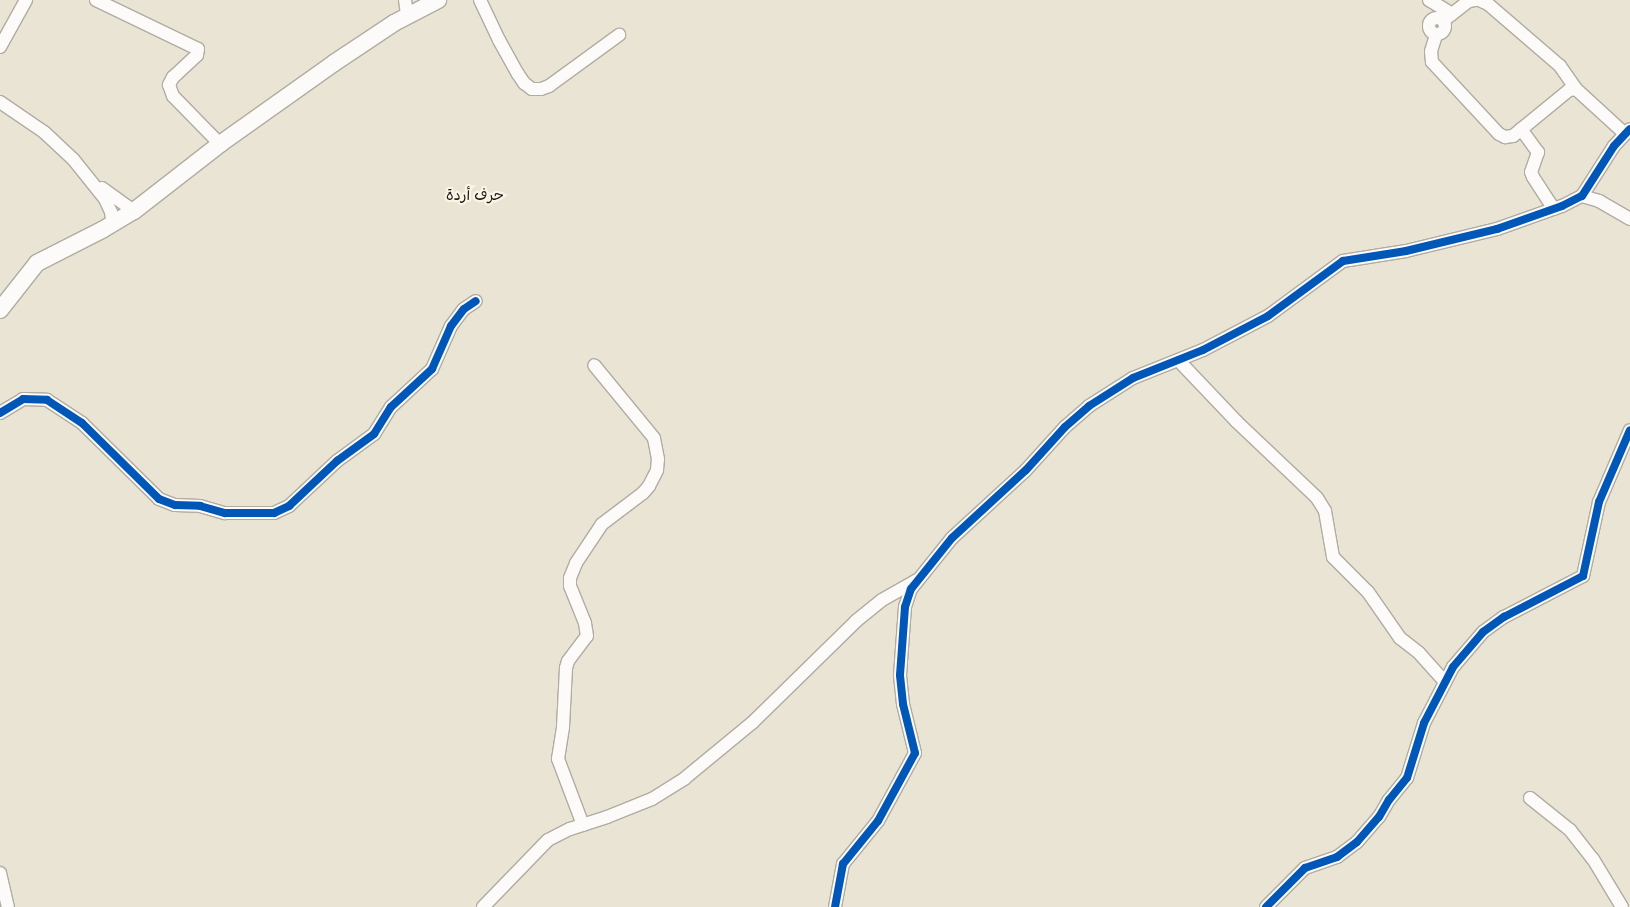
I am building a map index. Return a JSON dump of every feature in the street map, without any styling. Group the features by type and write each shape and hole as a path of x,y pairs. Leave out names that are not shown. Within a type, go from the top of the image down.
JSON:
{"main road":[{"path":"0,310 37,263 113,224 134,211 220,144 326,68 406,7 438,0"}],"street":[{"path":"0,47 26,0"},
{"path":"96,0 198,49 197,55 172,77 168,84 173,96 220,144"},
{"path":"480,0 518,74 524,83 532,89 541,89 549,86 620,36"},
{"path":"1429,0 1448,18"},
{"path":"1475,0 1468,1 1448,18 1434,18 1430,22 1430,32 1436,35 1431,51 1432,62 1499,134 1508,138 1569,90 1576,89"},
{"path":"835,907 844,864 878,821 915,753 915,746 903,704 900,675 906,607 917,580 952,538 1026,470 1074,418 1133,378 1179,361 1268,316 1343,261 1406,251 1497,229 1554,209 1582,196 1627,131 1576,89 1560,66 1488,4 1479,0"},
{"path":"0,102 44,132 87,175 109,194 134,211"},
{"path":"1521,129 1538,152 1532,172 1533,177 1554,209"},
{"path":"87,175 105,199 111,212 113,224"},
{"path":"1582,196 1599,201 1630,219"},
{"path":"0,414 23,399 47,400 82,423 159,499 175,505 200,506 225,513 274,513 289,506 337,461 374,434 391,407 432,369 451,326 464,309 476,301"},
{"path":"1179,361 1237,422 1317,498 1325,511 1333,557 1374,600 1400,638 1419,654 1445,682"},
{"path":"584,825 558,759 563,726 566,668 568,661 587,636 585,622 570,586 570,578 576,563 602,524 644,493 657,470 658,459 654,438 594,365"},
{"path":"1266,907 1305,868 1337,857 1357,842 1378,817 1407,778 1424,723 1456,662 1483,632 1521,608 1583,576 1599,502 1630,430"},
{"path":"483,907 548,840 570,829 652,799 684,778 752,722 856,621 882,600 917,580"},
{"path":"1530,798 1570,830 1593,859 1622,907"},
{"path":"0,873 8,907"}],"cycle path":[{"path":"835,907 843,864 878,821 915,753 903,704 900,675 905,607 911,589 952,538 1026,470 1065,427 1089,406 1133,378 1203,350 1268,316 1343,261 1406,251 1497,229 1562,206 1582,196 1614,146 1630,129"},
{"path":"0,413 23,399 47,400 82,423 159,499 175,505 200,506 225,513 274,513 289,506 337,461 374,434 391,407 432,369 451,326 464,309 476,301"},
{"path":"1266,907 1305,868 1337,857 1357,842 1379,817 1389,800 1407,778 1424,723 1453,667 1483,632 1504,617 1583,576 1599,502 1630,430"}],"district":[{"name":"حرف أردة","path":"475,196"}]}
